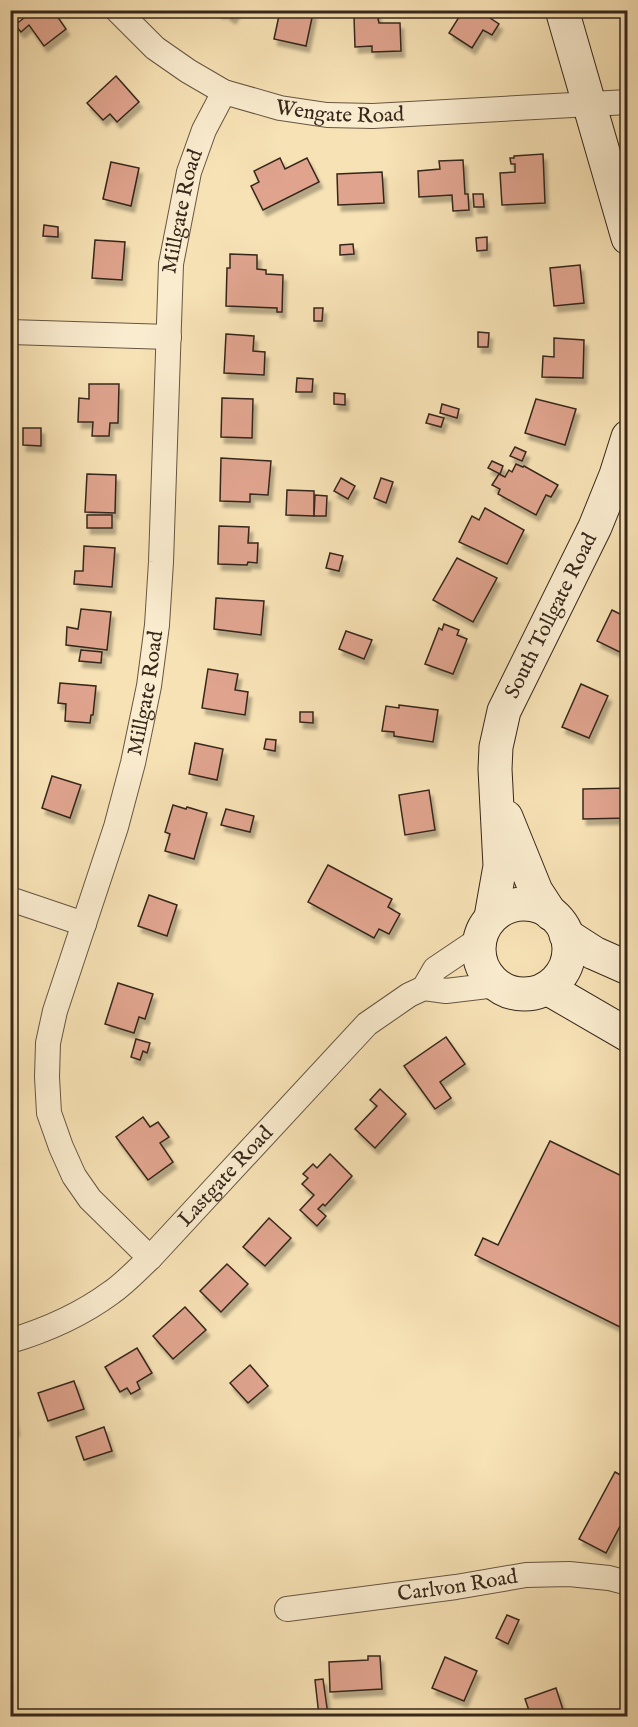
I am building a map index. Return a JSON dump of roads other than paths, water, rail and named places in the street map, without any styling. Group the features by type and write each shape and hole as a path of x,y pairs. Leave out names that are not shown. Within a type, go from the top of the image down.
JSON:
{"street":[{"name":"Wengate Road","path":"117,10 125,21 155,48 188,71 224,92 280,108 327,115 373,116 627,102"},
{"path":"562,10 591,104 627,238"},
{"name":"Millgate Road","path":"150,1258 90,1199 74,1176 60,1147 49,1113 46,1077 48,1043 55,1011 116,827 133,763 149,686 158,604 171,264 189,172 204,130 224,92"},
{"path":"10,332 169,337"},
{"name":"South Tollgate Road","path":"486,927 501,866 496,747 504,711 595,527 616,475 627,437"},
{"name":"South Tollgate Road","path":"497,800 512,828 536,891 558,924 594,953 627,969"},
{"path":"10,899 84,924"},
{"path":"520,905 542,908 558,924 569,947 564,968 558,979 547,988 535,993 521,994 507,991 496,985 482,966 479,948 486,927 510,907 520,905"},
{"name":"Lastgate Road","path":"10,1341 73,1317 113,1292 150,1258 367,1024 409,995 424,988 435,969 486,927"},
{"path":"424,988 446,991 496,985"},
{"path":"547,988 627,1035"},
{"name":"Carlvon Road","path":"287,1609 456,1587 526,1575 569,1574 609,1578 627,1583"}]}
